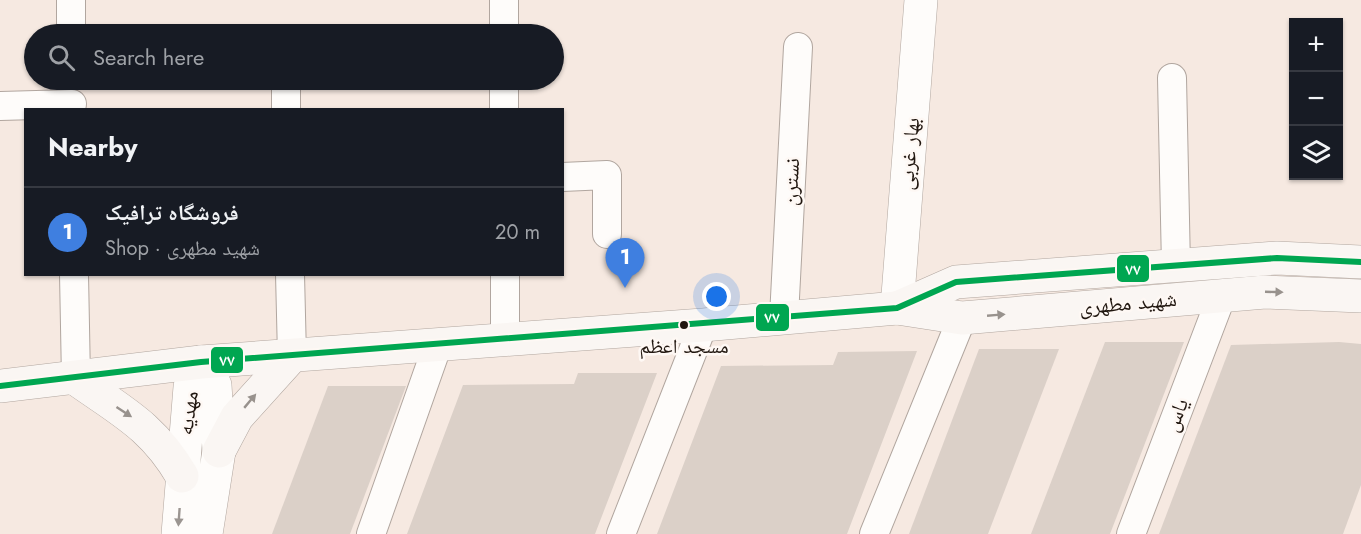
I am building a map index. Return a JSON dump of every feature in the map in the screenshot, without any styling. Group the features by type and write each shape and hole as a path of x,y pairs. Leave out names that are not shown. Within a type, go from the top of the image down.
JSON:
{"main road":[{"name":"شهید مطهری","path":"897,308 956,282 1277,258 1361,262"},
{"name":"شهید مطهری","path":"0,386 76,379 201,362 703,325 897,308 962,318 1265,291 1361,296"},
{"path":"219,451 237,417 292,356"},
{"path":"76,379 134,418 158,439 183,476"}],"street":[{"path":"71,0 71,24"},
{"path":"504,0 504,24"},
{"name":"بهار غربی","path":"897,308 921,0"},
{"name":"نسترن","path":"784,317 798,47"},
{"path":"1172,78 1176,266"},
{"path":"286,90 286,108"},
{"path":"504,90 504,108"},
{"path":"0,106 72,98"},
{"path":"564,177 607,175 607,234"},
{"path":"74,276 76,379"},
{"path":"290,276 292,356"},
{"path":"505,276 505,338"},
{"name":"یاس","path":"1131,534 1222,295"},
{"path":"874,534 962,318"},
{"path":"621,534 703,325"},
{"path":"371,534 438,344"},
{"name":"مهدیه","path":"201,362 215,385 219,451 206,534"},
{"name":"مهدیه","path":"178,534 189,387 201,362"}],"building":[{"path":"1105,342 1184,342 1110,534 1031,534"},
{"path":"1339,342 1361,344 1361,485 1343,534 1159,534 1231,345"},
{"path":"979,349 1059,349 988,534 909,534"},
{"path":"917,351 847,534 657,534 721,366 833,365 838,352"},
{"path":"578,373 657,373 595,534 407,534 463,385 574,384"},
{"path":"328,386 406,386 350,534 272,534"}],"transit line":[{"name":"۷۷","path":"0,386 201,362 897,308 956,282 1277,258 1361,262"}],"place":[{"name":"فروشگاه ترافیک","path":"625,288"},
{"name":"مسجد اعظم","path":"684,325"}]}
